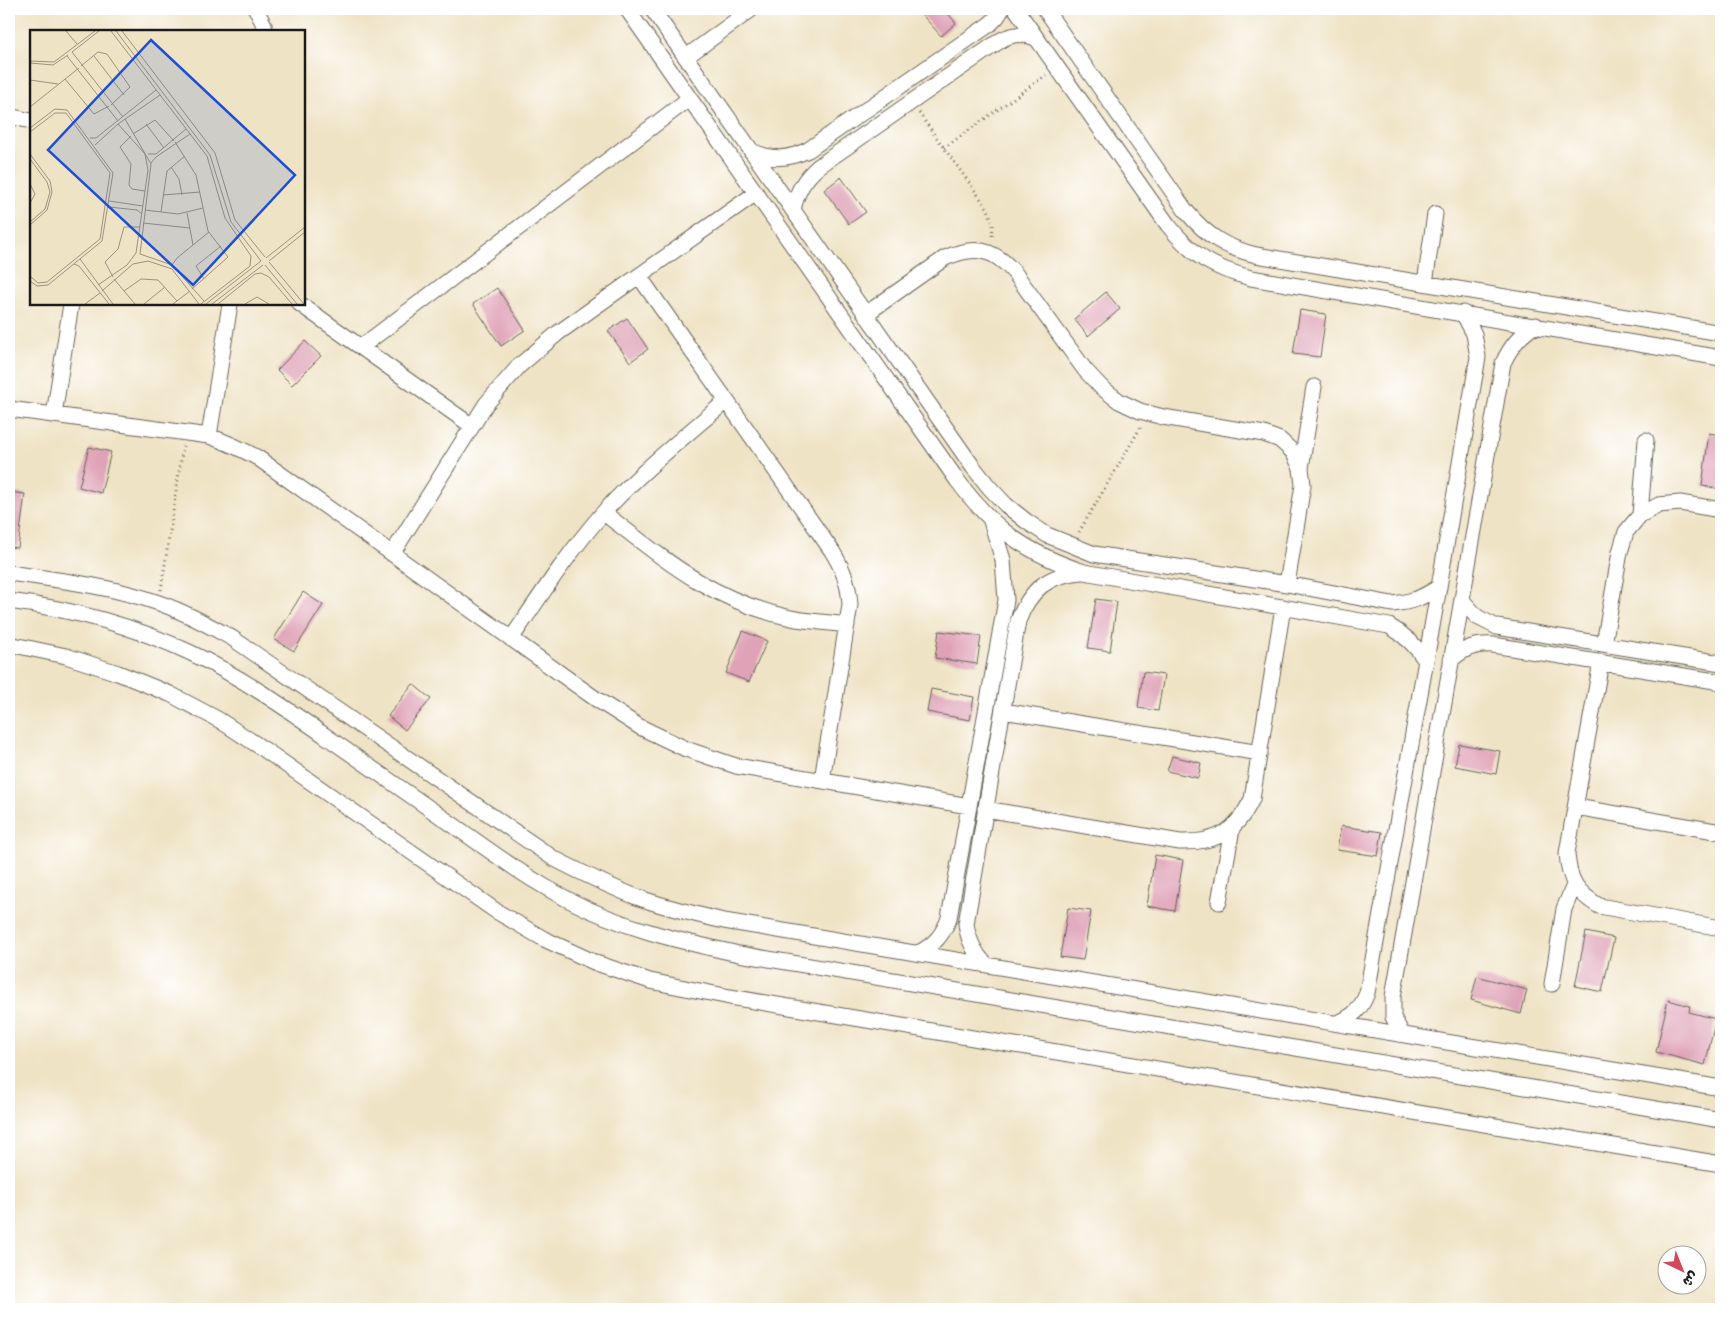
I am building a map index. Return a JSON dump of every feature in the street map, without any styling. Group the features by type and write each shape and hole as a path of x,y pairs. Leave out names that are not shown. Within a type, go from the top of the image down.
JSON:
{"street":[{"path":"256,9 265,30"},
{"path":"627,9 957,480 973,502 991,521 1012,538 1034,552 1084,572 1389,626 1404,635 1417,647 1426,661"},
{"path":"652,9 973,467 988,487 1026,521 1047,535 1094,554 1287,584 1392,604 1409,602 1425,596 1440,587"},
{"path":"686,57 752,9"},
{"path":"751,151 765,157 779,159 794,156 808,150 990,24 1002,9"},
{"path":"1016,9 1168,225 1183,243 1204,260 1228,272 1251,278 1721,358"},
{"path":"1045,9 1186,211 1217,240 1236,250 1256,255 1721,333"},
{"path":"793,210 801,185 819,166 1010,35 1019,33 1037,39"},
{"path":"361,347 690,98"},
{"path":"9,116 30,120"},
{"path":"392,554 472,426 502,384 538,349 756,193"},
{"path":"1425,283 1435,214"},
{"path":"866,314 945,258 967,250 990,253 1004,261 1014,272 1085,370 1101,387 1119,401 1163,418 1264,434 1280,440 1293,452 1301,468"},
{"path":"638,276 839,563 845,576 849,590 850,605 822,780"},
{"path":"54,415 71,305"},
{"path":"208,436 230,305"},
{"path":"301,305 472,426"},
{"path":"1337,1023 1347,1020 1356,1013 1363,1004 1367,993 1440,587 1478,357 1474,334 1463,313"},
{"path":"1402,1034 1394,1017 1393,997 1503,363 1516,340 1536,325"},
{"path":"1287,584 1303,485 1301,468 1314,387"},
{"path":"511,639 568,556 604,513 642,474 726,401"},
{"path":"9,409 208,436 226,442 258,458 596,699 640,727 686,749 736,766 969,806"},
{"path":"1640,515 1646,440"},
{"path":"1604,644 1620,552 1626,532 1640,515 1659,505 1680,503 1721,510"},
{"path":"604,513 667,562 695,581 726,597 758,610 792,618 847,624"},
{"path":"918,953 935,942 946,927 949,918 1006,600 1003,560 991,521"},
{"path":"985,964 979,958 970,942 966,924 1018,621 1024,605 1035,590 1050,580 1066,573 1084,572"},
{"path":"9,573 123,592 159,603 196,618 232,638 553,858 594,879 636,896 680,910 918,953 1721,1088"},
{"path":"1462,600 1477,617 1497,627 1721,663"},
{"path":"9,601 80,614 136,630 190,652 242,680 291,712 521,873 567,899 614,921 664,937 739,954 1721,1120"},
{"path":"985,809 1180,842 1198,843 1216,838 1232,829 1244,815 1252,799 1283,607"},
{"path":"9,644 66,656 118,673 170,694 219,720 496,911 544,940 596,963 650,981 750,1000 1721,1164"},
{"path":"1451,660 1460,652 1482,644 1721,682"},
{"path":"1601,662 1568,853 1568,870 1574,885 1585,898 1599,906 1721,928"},
{"path":"1003,711 1260,753"},
{"path":"1576,807 1721,832"},
{"path":"1219,902 1232,829"},
{"path":"1552,984 1564,908 1574,885"}],"path":[{"path":"944,148 1057,67"},
{"path":"911,102 988,209 993,225 990,253"},
{"path":"1071,545 1149,414"},
{"path":"159,603 186,433"}],"building":[{"path":"917,9 944,9 956,23 941,36"},
{"path":"841,177 866,212 849,224 824,190"},
{"path":"497,288 525,330 501,346 473,304"},
{"path":"1106,292 1120,309 1088,336 1074,319"},
{"path":"1300,310 1326,314 1320,357 1293,354"},
{"path":"627,318 648,349 630,362 608,331"},
{"path":"305,341 321,356 292,385 277,370"},
{"path":"1709,433 1721,435 1721,489 1702,486"},
{"path":"89,447 111,452 101,493 79,487"},
{"path":"9,492 25,494 18,548 9,547"},
{"path":"303,592 323,605 294,651 274,639"},
{"path":"1096,599 1117,602 1110,651 1088,648"},
{"path":"743,631 767,641 749,682 726,673"},
{"path":"939,631 981,636 977,664 935,658"},
{"path":"1143,672 1164,675 1158,711 1138,708"},
{"path":"413,684 431,699 405,730 388,716"},
{"path":"931,689 974,697 970,720 927,712"},
{"path":"1459,744 1500,751 1496,774 1455,766"},
{"path":"1172,756 1201,763 1198,778 1167,771"},
{"path":"1341,826 1382,832 1378,856 1337,850"},
{"path":"1155,855 1183,860 1175,911 1147,906"},
{"path":"1068,908 1091,911 1083,960 1060,957"},
{"path":"1586,932 1614,938 1602,992 1575,986"},
{"path":"1477,976 1527,990 1521,1014 1471,1000"},
{"path":"1668,1000 1690,1006 1689,1012 1716,1019 1705,1065 1656,1052"}]}
